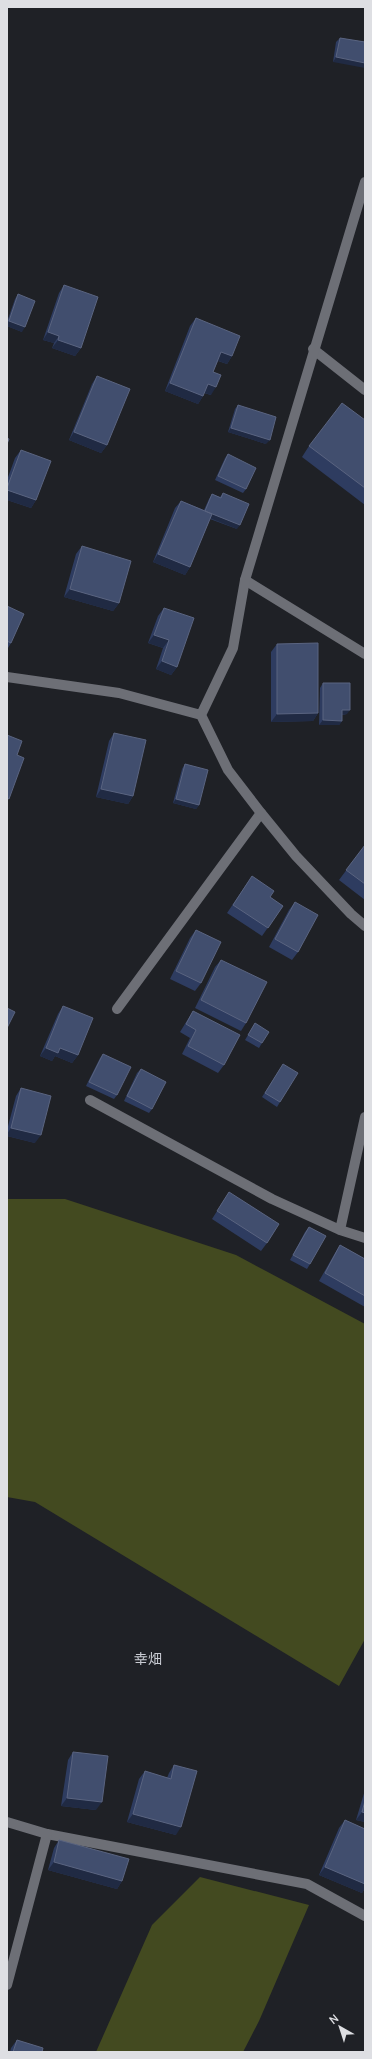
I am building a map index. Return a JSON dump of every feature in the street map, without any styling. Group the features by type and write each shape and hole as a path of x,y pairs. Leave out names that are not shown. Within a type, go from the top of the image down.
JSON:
{"street":[{"path":"201,715 233,648 245,580 313,349 365,182"},
{"path":"313,349 365,390"},
{"path":"245,580 365,654"},
{"path":"7,677 119,694 201,715 228,770 260,813 296,856 351,914 365,926"},
{"path":"117,1009 260,813"},
{"path":"90,1100 272,1199 340,1230 365,1238"},
{"path":"340,1230 365,1117"},
{"path":"7,1822 46,1834 307,1884 365,1916"},
{"path":"7,1985 46,1834"}],"green space":[{"path":"7,1199 65,1199 236,1255 365,1324 365,1639 339,1686 35,1502 7,1497"},
{"path":"200,1877 309,1905 259,2021 243,2052 96,2052 152,1925"}],"building":[{"path":"340,38 365,42 365,63 336,57"},
{"path":"64,285 98,297 81,348 58,340 59,336 48,332"},
{"path":"18,294 35,301 25,327 9,321"},
{"path":"196,318 240,336 232,356 221,352 213,372 221,375 216,387 208,384 203,396 170,383"},
{"path":"97,376 130,389 107,445 74,432"},
{"path":"342,403 365,420 365,488 309,446"},
{"path":"238,405 276,417 270,440 231,428"},
{"path":"21,450 51,461 36,500 7,490"},
{"path":"228,454 256,468 246,489 218,476"},
{"path":"223,493 249,504 240,525 205,511 212,494 221,498"},
{"path":"181,501 212,514 190,567 158,554"},
{"path":"82,546 131,561 119,603 70,589"},
{"path":"7,606 24,614 11,643 7,641"},
{"path":"164,608 194,618 177,667 162,661 169,640 154,635"},
{"path":"318,643 318,713 277,714 277,644"},
{"path":"323,683 350,683 350,710 342,710 342,721 323,720"},
{"path":"114,733 146,740 133,796 101,789"},
{"path":"7,735 22,741 17,755 24,758 9,799 7,798"},
{"path":"185,764 208,770 199,805 176,799"},
{"path":"365,845 365,884 346,870"},
{"path":"252,876 274,891 270,897 283,906 268,928 233,905"},
{"path":"295,902 318,915 298,952 275,939"},
{"path":"196,930 221,942 201,983 176,971"},
{"path":"221,960 267,982 246,1023 201,1000"},
{"path":"63,1006 93,1018 78,1055 60,1048 58,1053 46,1048"},
{"path":"7,1008 15,1012 7,1028"},
{"path":"193,1011 240,1035 224,1065 188,1046 196,1030 186,1024"},
{"path":"255,1023 269,1032 262,1043 248,1035"},
{"path":"103,1054 131,1067 117,1095 89,1082"},
{"path":"283,1064 298,1073 280,1102 265,1093"},
{"path":"141,1069 166,1082 152,1109 127,1096"},
{"path":"21,1088 51,1096 41,1135 11,1128"},
{"path":"229,1192 279,1224 267,1243 217,1211"},
{"path":"309,1227 326,1236 310,1264 293,1255"},
{"path":"340,1245 365,1259 365,1296 325,1273"},
{"path":"73,1752 108,1756 102,1802 67,1798"},
{"path":"174,1765 197,1771 181,1827 133,1814 145,1771 171,1779"},
{"path":"365,1801 365,1813 362,1812"},
{"path":"345,1820 365,1829 365,1884 325,1867"},
{"path":"59,1840 129,1859 122,1881 54,1862"},
{"path":"17,2040 43,2048 42,2052 13,2052"}],"district":[{"name":"幸畑","path":"148,1658"}]}
